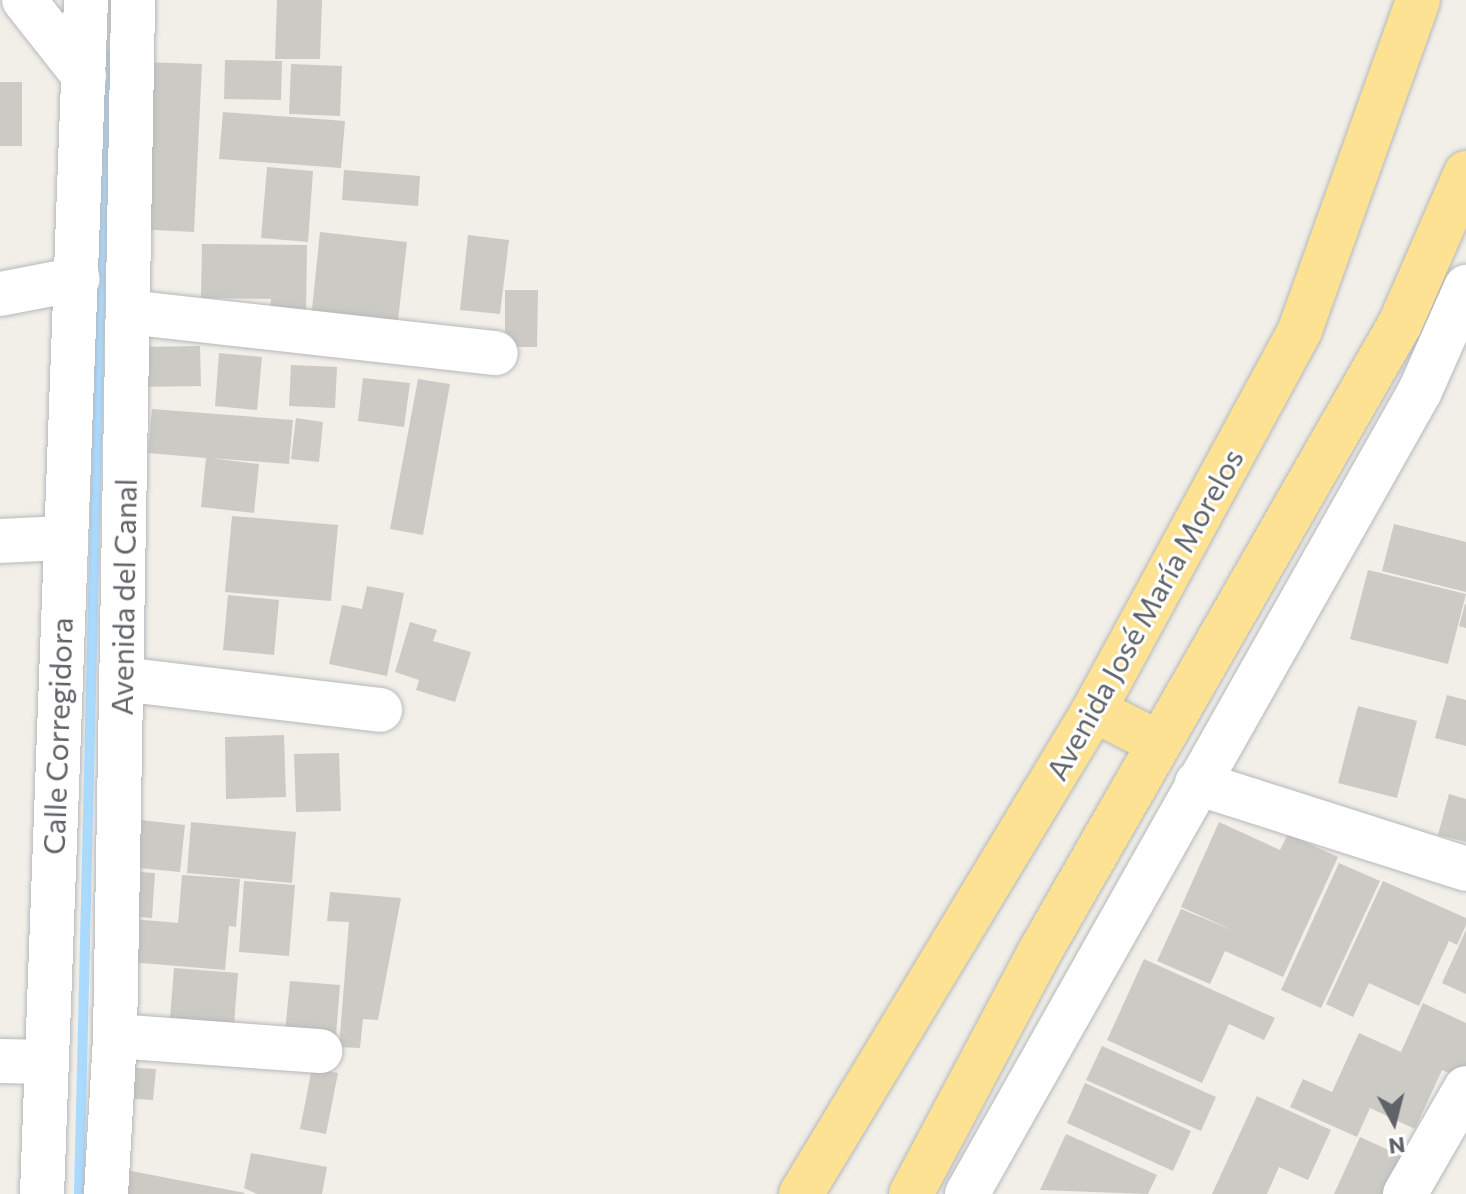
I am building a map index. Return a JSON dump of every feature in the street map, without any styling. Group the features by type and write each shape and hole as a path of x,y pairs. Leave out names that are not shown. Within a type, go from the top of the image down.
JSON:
{"highway":[{"name":"Avenida José María Morelos","path":"801,1194 1094,710 1300,330 1418,0"},
{"path":"911,1194 1159,743 1400,324 1466,173"},
{"path":"1094,710 1159,743"}],"street":[{"path":"24,0 84,76"},
{"name":"Calle Corregidora","path":"42,1194 63,538 78,279 86,0"},
{"name":"Avenida del Canal","path":"106,1194 115,1036 133,0"},
{"path":"0,294 78,279"},
{"path":"967,1194 1420,391 1466,287"},
{"path":"128,312 496,353"},
{"path":"0,541 63,538"},
{"path":"121,679 380,710"},
{"path":"1197,783 1466,869"},
{"path":"115,1036 320,1051"},
{"path":"0,1061 46,1062"},
{"path":"1405,1194 1466,1088"}],"building":[{"path":"277,0 322,0 320,59 275,59"},
{"path":"225,60 282,61 281,100 224,99"},
{"path":"141,62 202,64 194,232 134,229"},
{"path":"291,64 342,66 340,116 289,114"},
{"path":"0,82 22,82 22,146 0,146"},
{"path":"223,112 345,121 341,168 219,159"},
{"path":"267,167 313,171 308,242 261,238"},
{"path":"344,170 420,176 418,206 342,200"},
{"path":"320,232 407,242 397,329 311,319"},
{"path":"468,235 509,240 500,314 460,310"},
{"path":"202,244 307,245 306,313 270,313 271,299 201,298"},
{"path":"505,290 538,290 537,347 505,347"},
{"path":"200,346 201,386 140,387 139,347"},
{"path":"219,353 262,357 257,410 215,406"},
{"path":"291,365 337,367 335,408 289,406"},
{"path":"363,378 410,383 404,427 358,421"},
{"path":"418,379 450,384 423,535 390,529"},
{"path":"152,409 293,420 289,464 210,458 259,464 254,513 201,507 206,458 148,453"},
{"path":"296,418 323,422 319,462 291,459"},
{"path":"232,516 338,525 331,601 225,592"},
{"path":"1394,524 1466,542 1466,592 1382,571"},
{"path":"1368,570 1466,594 1448,664 1350,639"},
{"path":"367,586 404,593 387,676 329,664 342,605 362,609"},
{"path":"228,595 279,600 274,655 223,650"},
{"path":"1466,604 1466,628 1459,626"},
{"path":"410,622 437,630 433,641 471,652 455,702 416,690 419,680 395,672"},
{"path":"1447,695 1466,700 1466,746 1435,738"},
{"path":"1358,706 1417,721 1397,798 1338,783"},
{"path":"284,735 286,797 226,799 225,737"},
{"path":"339,753 341,811 296,812 294,754"},
{"path":"1449,794 1466,799 1466,842 1438,835"},
{"path":"124,818 185,825 180,872 119,866"},
{"path":"191,822 296,832 292,883 187,873"},
{"path":"1219,822 1280,850 1288,834 1338,857 1283,977 1225,951 1210,984 1157,961 1181,909 1235,931 1181,907"},
{"path":"1339,863 1380,881 1321,1008 1281,990"},
{"path":"122,871 155,873 152,918 118,915"},
{"path":"182,875 240,879 236,927 229,926 225,970 118,961 122,918 178,923"},
{"path":"244,881 295,885 289,956 239,952"},
{"path":"1383,881 1466,918 1466,925 1457,945 1449,941 1419,1006 1369,983 1353,1017 1326,1004"},
{"path":"330,892 401,898 378,1020 363,1019 360,1048 339,1047 349,922 327,921"},
{"path":"1466,930 1466,994 1442,983"},
{"path":"1144,959 1275,1018 1264,1040 1229,1024 1202,1083 1107,1040"},
{"path":"174,968 238,973 233,1037 169,1031"},
{"path":"290,981 340,985 335,1048 284,1043"},
{"path":"1423,1003 1466,1023 1466,1065 1460,1078 1442,1070 1415,1129 1370,1108 1357,1137 1290,1107 1303,1079 1332,1092 1359,1033 1401,1052"},
{"path":"1102,1046 1216,1097 1201,1131 1086,1080"},
{"path":"120,1067 156,1069 153,1100 118,1098"},
{"path":"312,1068 338,1073 326,1134 300,1129"},
{"path":"1085,1083 1191,1131 1173,1171 1067,1123"},
{"path":"1257,1096 1331,1130 1308,1180 1279,1167 1267,1194 1212,1194"},
{"path":"1066,1134 1157,1175 1148,1194 1040,1190"},
{"path":"1360,1137 1404,1157 1387,1194 1334,1194"},
{"path":"251,1153 327,1167 322,1194 257,1194 244,1188"},
{"path":"126,1170 245,1193 121,1194"}],"waterway":[{"path":"79,1194 106,54"}]}
